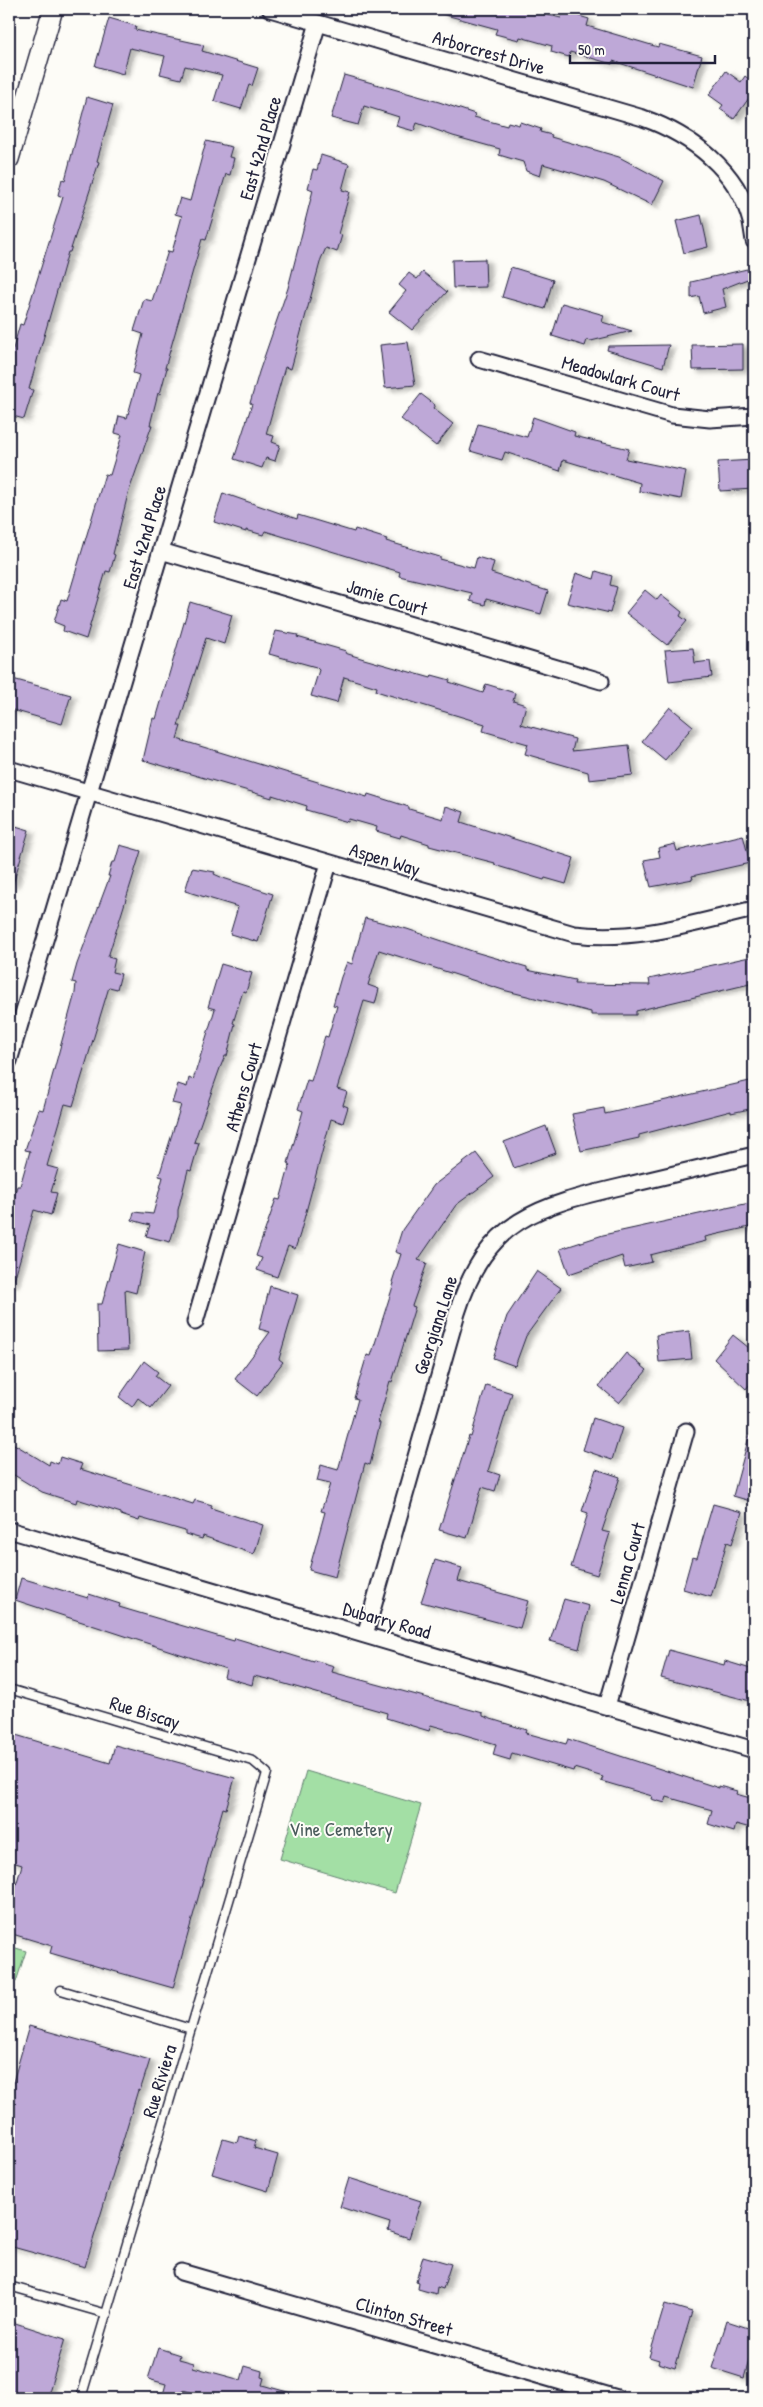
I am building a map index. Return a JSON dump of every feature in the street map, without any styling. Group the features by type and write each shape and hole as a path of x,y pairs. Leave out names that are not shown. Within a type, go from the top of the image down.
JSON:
{"street":[{"path":"9,159 53,9"},
{"name":"Arborcrest Drive","path":"270,9 661,124 700,149 720,168 734,186 751,221 754,241"},
{"name":"East 42nd Place","path":"9,1062 318,23"},
{"name":"Meadowlark Court","path":"479,359 672,414 710,419 754,416"},
{"name":"Jamie Court","path":"161,551 601,681"},
{"name":"Aspen Way","path":"9,769 556,930 592,936 647,934 754,909"},
{"name":"Athens Court","path":"195,1322 329,863"},
{"name":"Georgiana Lane","path":"365,1635 460,1304 473,1272 488,1250 514,1225 552,1204 754,1155"},
{"name":"Lenna Court","path":"607,1706 686,1430"},
{"name":"Dubarry Road","path":"9,1530 754,1750"},
{"name":"Clinton Street","path":"181,2272 616,2398"}],"lane":[{"name":"Rue Biscay","path":"9,1689 253,1761 267,1774"},
{"name":"Rue Riviera","path":"82,2398 267,1774"},
{"path":"60,1990 191,2028"},
{"path":"9,2286 106,2314"}],"green space":[{"name":"Vine Cemetery","path":"306,1771 421,1805 395,1893 280,1859"},
{"path":"9,1946 26,1951 16,1982 9,1980"}],"building":[{"path":"443,9 523,9 561,18 563,11 589,19 587,26 658,47 659,44 702,56 693,87 613,61 612,64 570,52 569,57 551,52 552,46 520,37 519,40 495,34 497,29 442,14"},
{"path":"109,18 136,26 135,30 204,45 202,51 258,68 252,86 249,85 241,109 214,101 222,75 185,66 181,79 160,74 165,56 130,48 123,74 95,66"},
{"path":"726,71 741,82 745,76 754,83 754,91 734,119 720,109 723,105 709,95"},
{"path":"344,75 439,102 475,114 474,117 507,126 508,122 519,125 520,122 541,129 540,132 552,135 551,137 619,157 664,181 652,205 604,182 543,164 540,176 526,171 523,162 499,155 500,149 453,136 417,123 414,131 396,126 399,117 364,106 358,125 331,118"},
{"path":"87,97 113,105 97,161 99,162 70,252 68,252 29,389 33,390 24,419 9,415 9,363 20,324 23,325 63,197 58,195 62,179 65,180"},
{"path":"206,141 232,147 229,157 234,158 230,175 226,174 206,240 202,239 165,368 167,368 160,394 158,393 150,425 152,425 128,494 113,554 115,555 110,572 106,571 86,639 63,631 64,626 54,622 61,599 67,601 105,474 110,475 122,435 115,433 119,416 127,418 139,375 133,373 143,334 134,331 144,299 152,301 168,251 172,252 182,216 175,214 180,198 190,201"},
{"path":"321,155 349,164 342,190 350,192 338,234 342,235 337,252 326,248 321,259 291,369 285,367 266,434 274,436 272,442 280,445 275,461 266,458 262,468 234,459 252,404 250,403 259,372 288,288 313,190 308,188 313,169 317,170"},
{"path":"701,215 708,247 684,253 676,221"},
{"path":"485,259 486,287 453,288 452,260"},
{"path":"511,267 553,280 545,309 502,297"},
{"path":"747,269 750,278 722,289 726,307 703,313 699,296 691,298 691,282"},
{"path":"423,272 447,292 412,330 389,312 406,291 399,285 409,273 417,279"},
{"path":"562,303 604,315 602,322 632,331 591,341 587,340 585,346 552,336"},
{"path":"408,342 415,385 385,388 380,345"},
{"path":"743,344 743,369 693,370 692,345"},
{"path":"669,345 663,367 607,350 608,346"},
{"path":"421,394 435,405 433,408 453,424 436,446 401,419"},
{"path":"533,417 575,432 574,436 629,449 626,459 686,471 681,499 639,491 640,483 563,460 560,471 505,452 502,460 470,451 478,424 527,437"},
{"path":"754,460 754,489 720,491 718,462"},
{"path":"223,493 297,519 298,515 354,532 355,529 387,539 386,541 440,557 440,559 474,568 477,557 494,562 491,573 548,591 541,614 486,599 485,605 470,601 472,593 399,576 400,572 265,531 263,535 246,530 246,532 214,522"},
{"path":"596,571 612,576 610,585 617,587 610,613 567,603 576,573 594,579"},
{"path":"645,590 657,600 661,595 682,612 680,616 687,621 667,645 626,613"},
{"path":"190,602 232,615 224,644 206,638 178,726 181,726 177,739 367,797 368,794 443,819 446,806 464,812 461,822 574,858 566,884 545,878 544,880 494,865 495,863 429,846 429,844 401,835 400,838 376,831 377,827 349,819 348,822 306,810 307,806 272,795 272,798 143,760 153,718 156,719"},
{"path":"276,631 298,635 297,637 346,651 345,653 431,678 432,675 450,680 449,682 483,693 486,684 515,693 513,701 526,705 521,724 575,739 572,751 629,745 633,775 589,780 588,772 525,754 528,744 483,731 485,724 376,691 377,687 344,677 337,703 311,696 319,670 316,667 269,654"},
{"path":"693,648 695,663 710,661 712,677 669,682 665,650"},
{"path":"9,678 71,695 62,724 9,709"},
{"path":"670,707 693,726 665,760 642,741"},
{"path":"9,824 29,830 13,884 9,883"},
{"path":"743,835 750,863 692,876 693,879 651,887 644,860 660,857 658,848 675,844 677,851"},
{"path":"120,845 141,851 108,957 115,959 112,972 121,974 117,989 109,987 73,1106 65,1104 47,1166 58,1169 51,1192 57,1193 51,1215 34,1210 13,1284 9,1283 9,1215 30,1151 25,1150 39,1109 43,1110 75,993 76,983 72,982 77,964 110,876 108,876 112,862 115,862"},
{"path":"192,868 215,872 214,874 223,878 273,894 258,942 230,934 238,907 185,891"},
{"path":"365,918 407,929 527,967 527,970 575,980 574,984 650,985 649,979 754,956 754,983 636,1011 636,1015 591,1015 591,1012 503,990 379,950 368,985 379,989 375,1004 364,1001 337,1089 347,1092 343,1105 348,1107 343,1123 331,1119 295,1249 288,1246 277,1277 257,1270 262,1258 256,1256 276,1199 280,1200 290,1164 288,1163 303,1111 298,1109 307,1080 311,1081 325,1036 328,1037 337,1006 333,1005 341,977 347,962 352,964"},
{"path":"221,964 252,973 246,992 243,991 233,1023 235,1024 227,1056 225,1056 220,1068 194,1142 199,1143 191,1171 188,1170 178,1217 170,1242 146,1236 150,1225 132,1220 134,1212 153,1214 163,1177 159,1176 181,1105 172,1103 178,1084 187,1087 189,1078 193,1080 215,1009 208,1007"},
{"path":"754,1080 754,1108 731,1113 731,1111 639,1135 639,1138 581,1151 572,1114 604,1108 605,1114"},
{"path":"546,1126 556,1153 514,1168 504,1142"},
{"path":"476,1153 494,1177 456,1205 418,1260 427,1263 412,1306 415,1307 378,1422 380,1423 370,1465 365,1463 335,1577 309,1570 325,1512 321,1511 330,1484 317,1481 321,1465 338,1470 358,1399 354,1398 367,1355 371,1356 394,1283 392,1282 401,1254 395,1252 402,1230 434,1185"},
{"path":"754,1202 754,1226 705,1237 706,1241 650,1255 652,1262 625,1268 622,1256 569,1274 560,1249 603,1235"},
{"path":"119,1244 145,1252 136,1293 125,1290 128,1350 98,1351 97,1304 102,1304"},
{"path":"537,1271 561,1288 526,1336 515,1366 493,1358 507,1316"},
{"path":"270,1286 298,1295 279,1359 283,1362 257,1396 235,1379 270,1332 259,1329"},
{"path":"689,1331 692,1359 659,1362 656,1335"},
{"path":"733,1335 754,1352 754,1379 746,1389 714,1359"},
{"path":"626,1353 647,1370 619,1403 599,1386"},
{"path":"144,1361 158,1372 155,1376 168,1386 151,1408 138,1398 132,1407 119,1397"},
{"path":"486,1385 512,1393 488,1471 500,1475 495,1491 482,1487 467,1538 439,1530 469,1436 471,1437"},
{"path":"593,1418 622,1428 612,1460 583,1450"},
{"path":"750,1433 754,1433 754,1502 733,1496"},
{"path":"9,1441 49,1465 50,1461 58,1464 60,1457 82,1464 80,1469 193,1504 195,1500 212,1505 211,1508 263,1525 255,1552 253,1554 203,1536 202,1539 185,1534 185,1531 140,1518 139,1521 121,1515 121,1513 77,1499 76,1503 42,1492 9,1472"},
{"path":"596,1469 620,1477 602,1531 610,1533 597,1575 571,1567 588,1513 582,1511"},
{"path":"713,1504 742,1512 732,1544 727,1542 711,1597 683,1589 692,1557 697,1558"},
{"path":"435,1560 462,1568 458,1581 528,1601 520,1628 421,1602"},
{"path":"21,1578 88,1598 89,1594 120,1604 119,1607 234,1641 235,1638 314,1662 314,1660 334,1666 332,1672 483,1713 483,1716 527,1730 526,1733 566,1744 568,1739 719,1788 719,1786 737,1791 736,1794 754,1799 754,1829 736,1824 734,1832 708,1824 712,1810 667,1797 665,1803 651,1799 652,1796 601,1781 603,1777 574,1768 573,1771 512,1753 510,1760 493,1755 496,1744 431,1725 429,1731 386,1718 387,1713 254,1676 252,1685 224,1677 226,1669 15,1600"},
{"path":"564,1599 589,1606 579,1649 550,1641"},
{"path":"669,1650 724,1665 725,1661 754,1670 754,1702 661,1678"},
{"path":"9,1733 110,1763 115,1745 235,1778 226,1809 223,1808 173,1988 50,1953 52,1946 9,1933 9,1894 13,1895 22,1865 9,1861"},
{"path":"29,2026 150,2060 140,2091 138,2090 85,2267 9,2246 9,2096"},
{"path":"239,2136 256,2141 254,2148 278,2155 268,2191 212,2174 223,2139 237,2143"},
{"path":"349,2178 421,2201 409,2238 388,2231 390,2223 340,2207"},
{"path":"423,2256 451,2264 443,2289 437,2287 436,2294 418,2289 419,2282 416,2281"},
{"path":"665,2304 692,2312 675,2368 658,2363 659,2360 649,2357"},
{"path":"9,2321 65,2339 47,2398 9,2398"},
{"path":"727,2321 754,2330 754,2343 744,2378 712,2368"},
{"path":"158,2348 180,2355 179,2359 194,2363 193,2367 241,2380 245,2366 262,2371 261,2377 264,2378 262,2385 295,2394 294,2398 211,2398 183,2390 181,2398 162,2398 166,2384 148,2379"}]}
